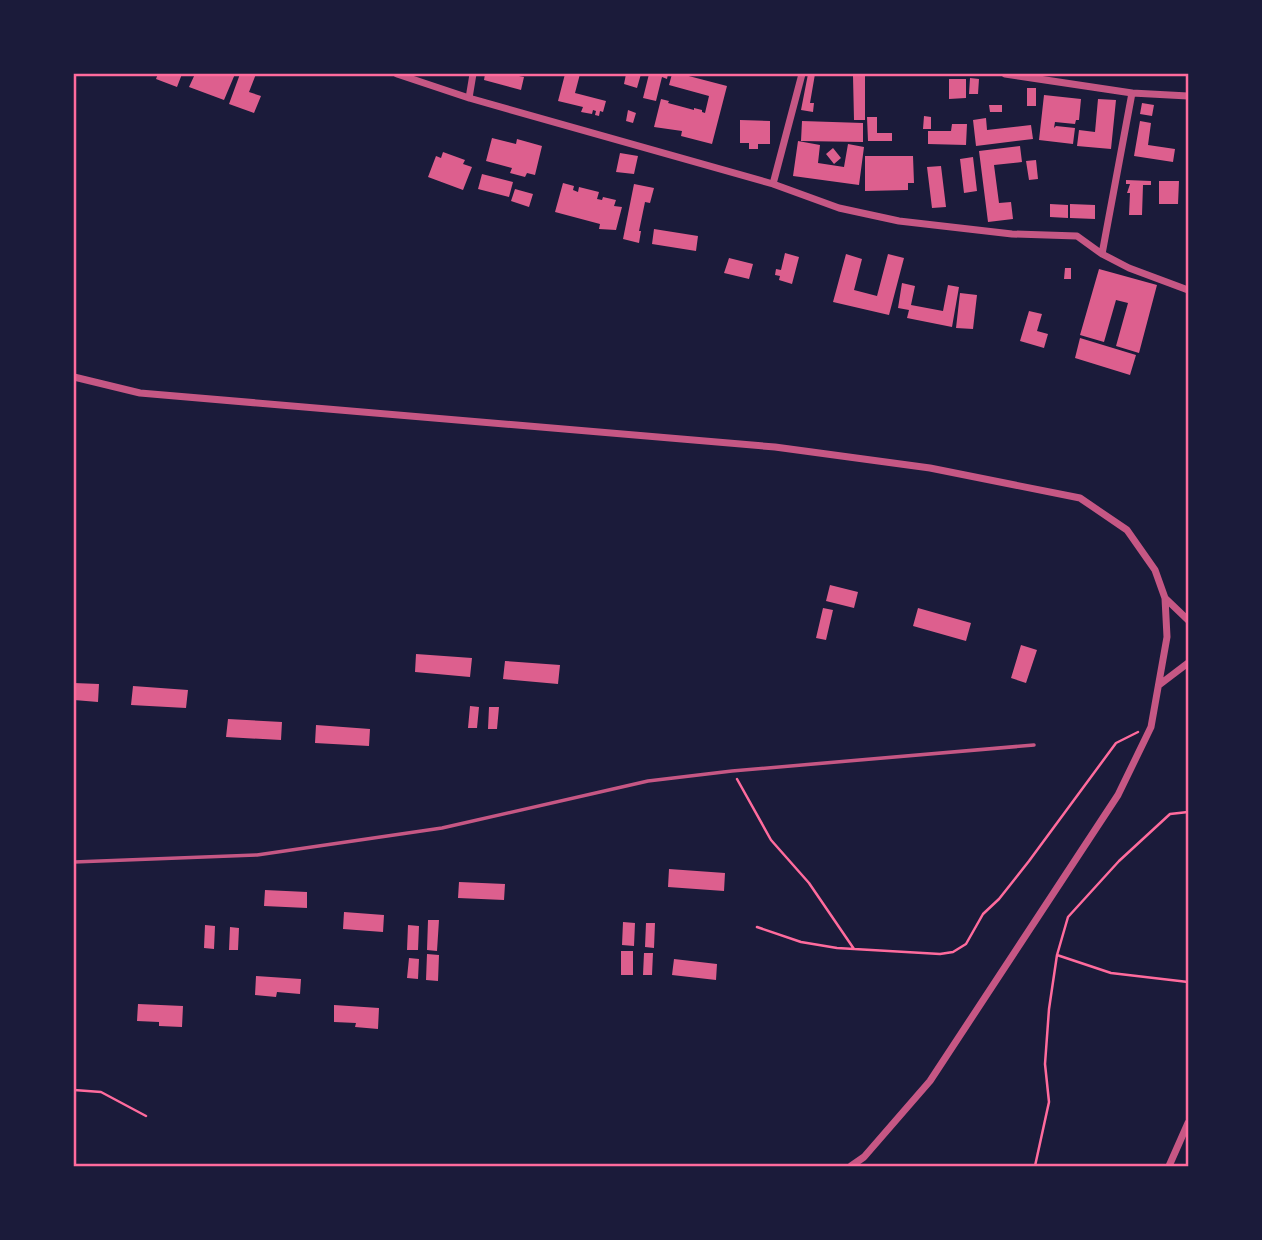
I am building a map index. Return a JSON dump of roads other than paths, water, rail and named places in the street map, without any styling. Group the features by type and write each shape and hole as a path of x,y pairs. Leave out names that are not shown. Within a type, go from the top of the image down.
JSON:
{"street":[{"path":"397,74 469,98 773,184 839,208 899,222 1012,234 1077,236 1102,254 1129,268 1188,290"},
{"path":"469,98 473,74"},
{"path":"773,184 802,74"},
{"path":"1005,74 1035,76 1132,93 1188,96"},
{"path":"1102,254 1132,93"},
{"path":"74,377 140,393 775,447 930,468 1080,498 1127,530 1155,570 1165,598 1167,637 1152,727 1118,795 930,1081 864,1157 851,1167"},
{"path":"1165,598 1188,620"},
{"path":"1159,685 1188,663"},
{"path":"1169,1167 1188,1123"}],"lane":[{"path":"74,862 257,855 442,828 648,781 732,771 1034,745"}]}
